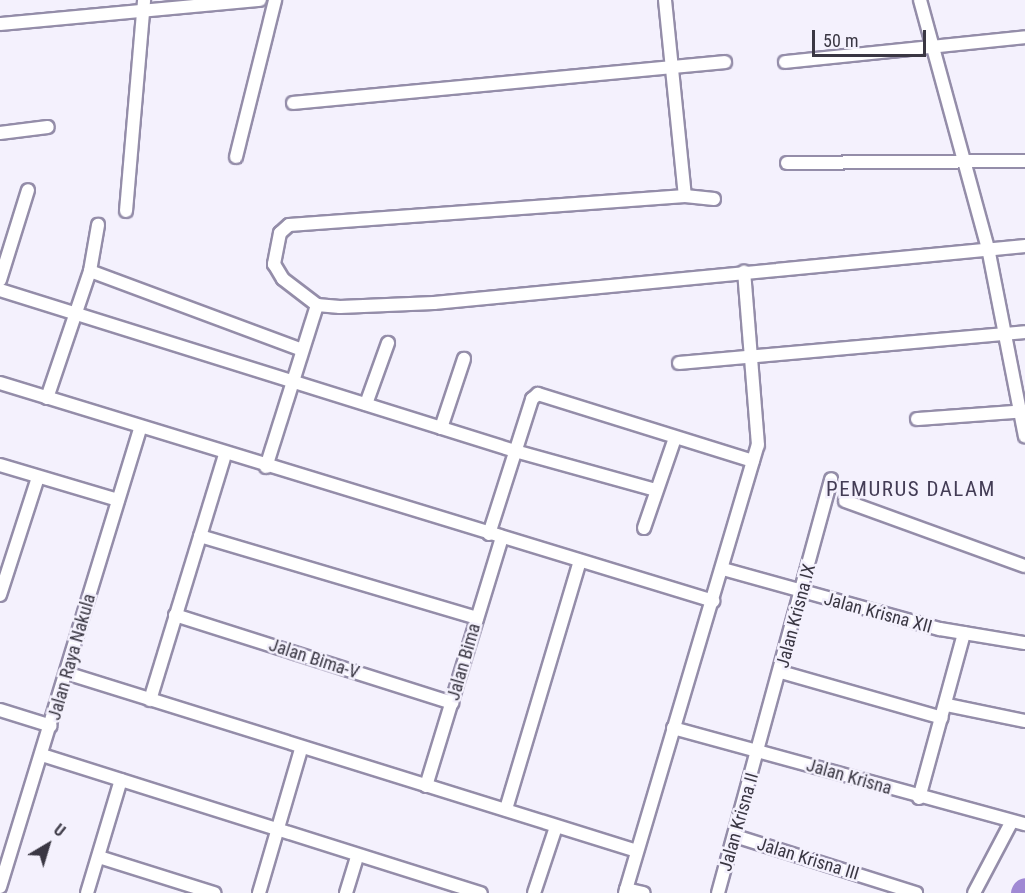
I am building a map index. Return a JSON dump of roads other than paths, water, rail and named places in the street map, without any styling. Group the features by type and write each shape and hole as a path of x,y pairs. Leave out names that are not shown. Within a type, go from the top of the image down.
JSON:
{"street":[{"path":"0,24 144,6 260,0"},
{"path":"236,157 275,0"},
{"path":"665,0 674,65 685,196"},
{"path":"920,0 963,164 988,248 1007,333 1025,435"},
{"path":"126,211 144,6"},
{"path":"785,62 1025,37"},
{"path":"293,104 674,65 725,62"},
{"path":"0,133 48,127"},
{"path":"787,164 963,164 1025,161"},
{"path":"0,280 28,190"},
{"path":"714,199 685,196 289,225 280,233 276,270 317,305 434,303 1025,246"},
{"path":"47,398 90,271 98,225"},
{"path":"90,271 300,349"},
{"path":"644,893 626,891 673,728 714,601 753,461 758,430 744,272"},
{"path":"0,290 291,379 515,451 656,490"},
{"path":"266,467 300,349 317,305"},
{"path":"679,363 1025,332"},
{"path":"366,404 388,343"},
{"path":"441,428 464,359"},
{"path":"0,382 266,467 714,601"},
{"name":"Jalan Bima","path":"426,786 477,618 515,451 532,399 537,394 675,438"},
{"path":"917,419 1022,412"},
{"name":"Jalan Raya Nakula","path":"0,887 141,427"},
{"path":"644,528 675,438 753,461"},
{"path":"150,700 225,454"},
{"path":"0,465 118,500"},
{"path":"0,595 38,477"},
{"name":"Jalan Krisna IX","path":"759,751 831,479"},
{"path":"845,501 1025,566"},
{"path":"200,536 477,618"},
{"path":"0,552 13,555"},
{"path":"506,809 580,561"},
{"name":"Jalan Krisna XII","path":"723,569 802,592 964,633 1025,643"},
{"name":"Jalan Bima-V","path":"175,615 452,704"},
{"path":"919,798 947,705 964,633"},
{"path":"781,672 942,718"},
{"path":"66,673 302,749 506,809 556,827 637,851"},
{"path":"947,705 1025,721"},
{"path":"0,710 51,726"},
{"name":"Jalan Krisna","path":"673,728 919,798 1019,822"},
{"path":"259,893 302,749"},
{"name":"Jalan Krisna II","path":"718,893 759,751"},
{"path":"42,756 481,893"},
{"path":"87,893 121,780"},
{"path":"974,893 1019,822"},
{"path":"534,893 556,827"},
{"name":"Jalan Krisna III","path":"735,836 916,893"},
{"path":"346,893 357,856"},
{"path":"99,857 214,893"}],"district":[{"name":"PEMURUS DALAM","path":"911,489"}]}
